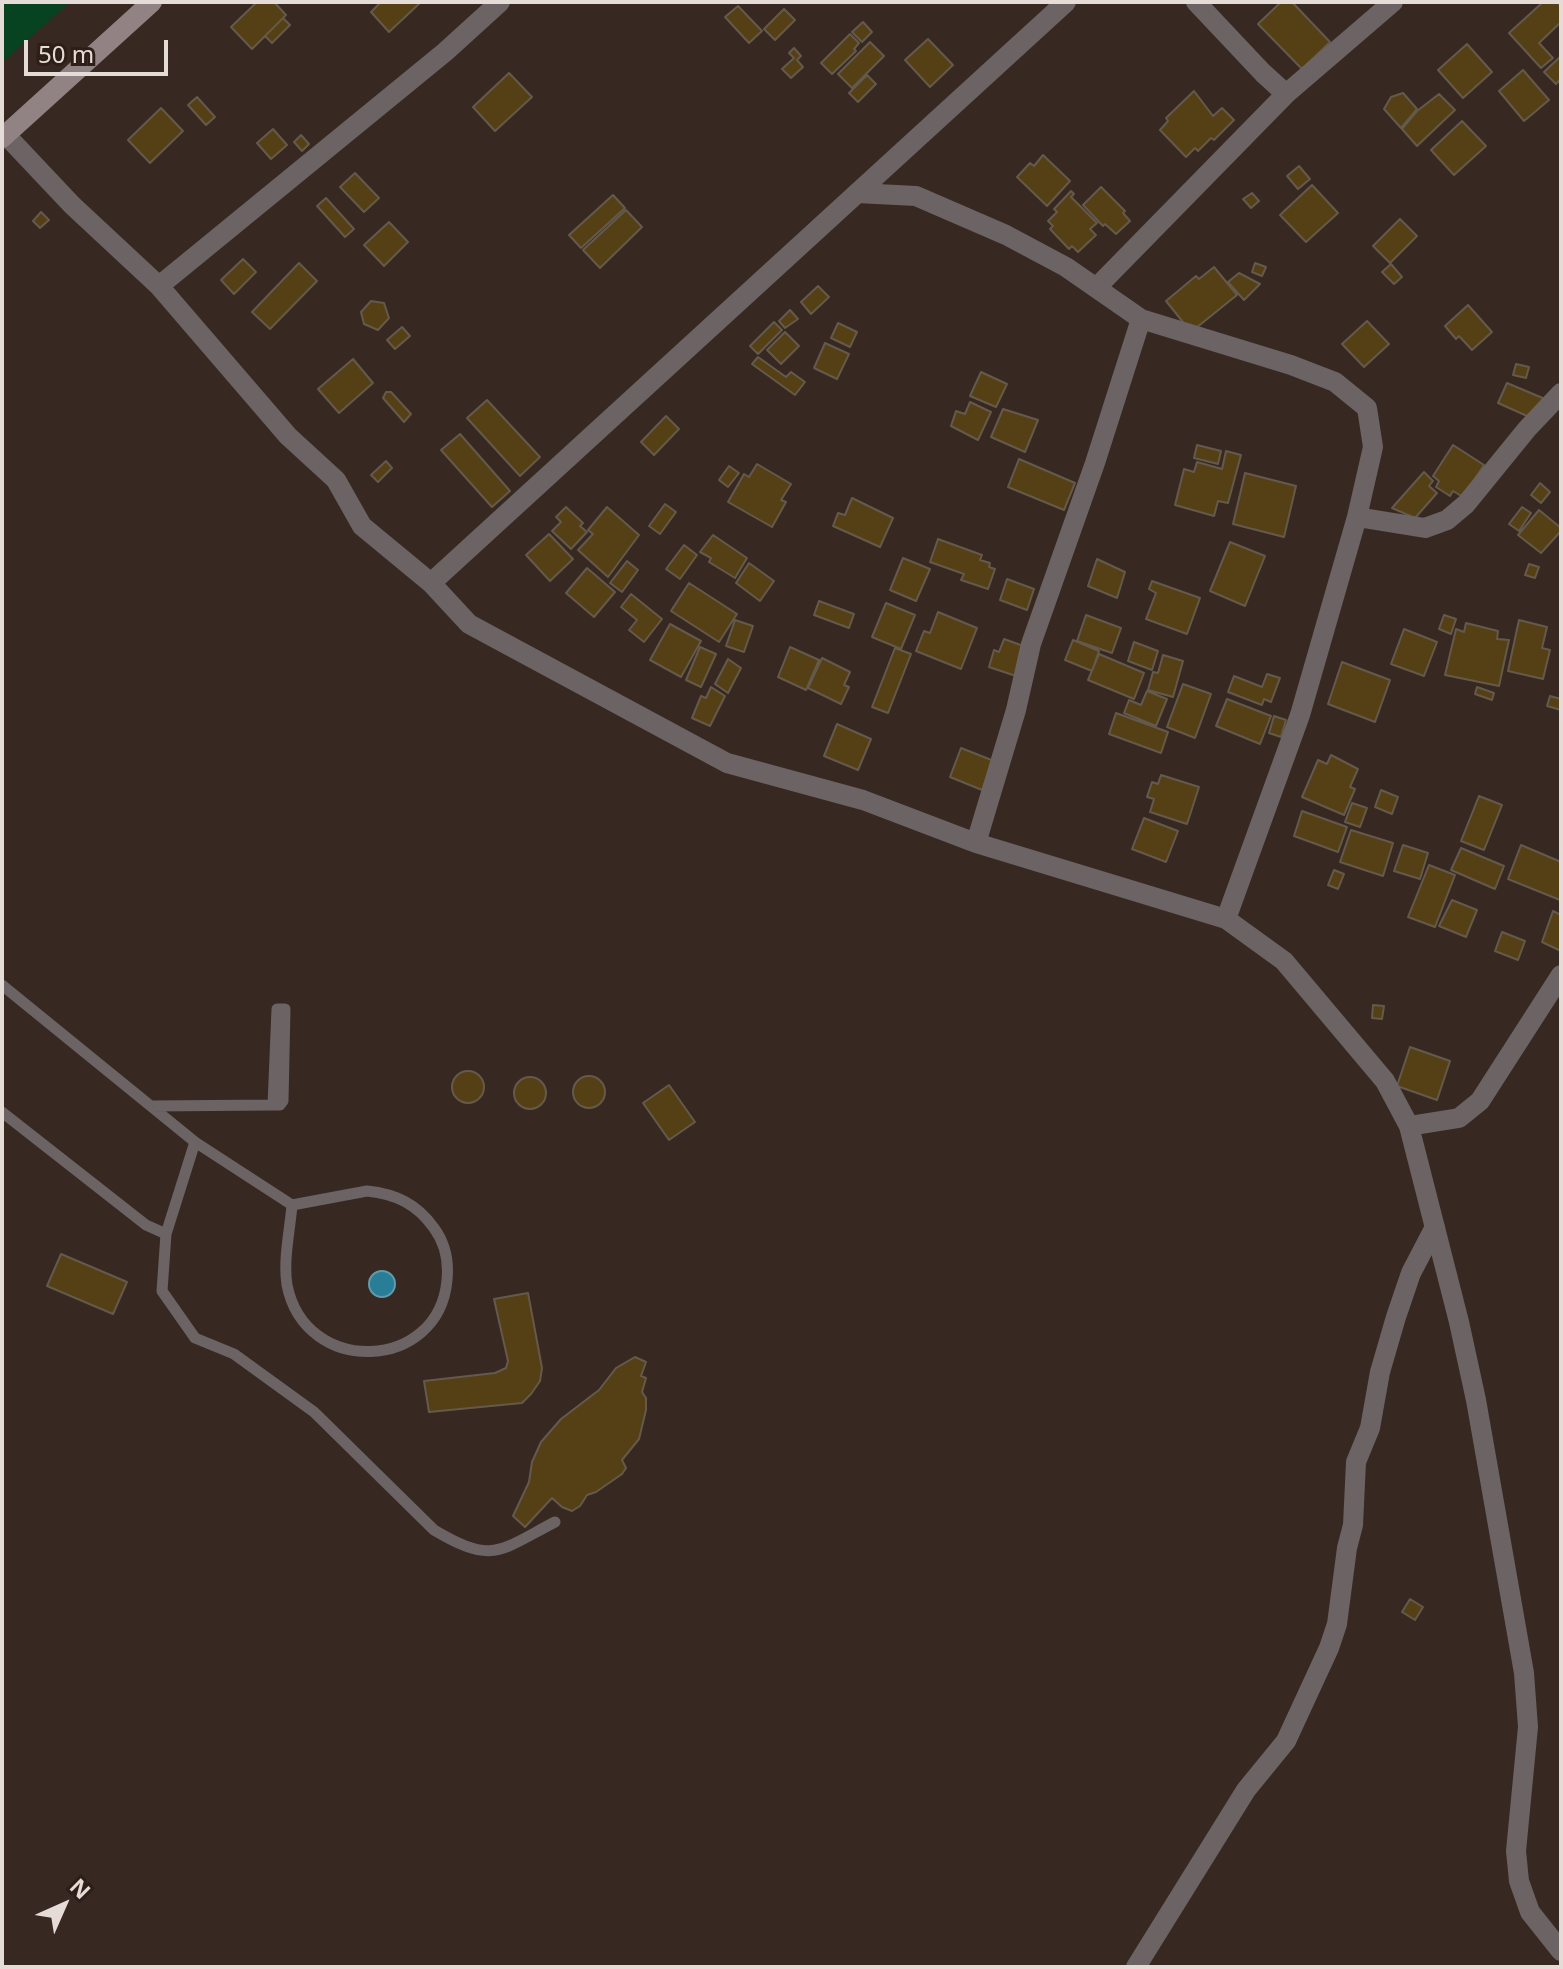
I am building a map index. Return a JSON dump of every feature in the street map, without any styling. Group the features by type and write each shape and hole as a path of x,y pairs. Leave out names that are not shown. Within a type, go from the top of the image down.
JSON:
{"main road":[{"path":"3,137 152,2"}],"street":[{"path":"159,286 445,52 500,2"},
{"path":"431,583 1066,2"},
{"path":"1196,2 1286,94"},
{"path":"1096,288 1286,94 1393,2"},
{"path":"3,137 159,286 288,436 336,480 362,526 431,583 469,624 727,763 863,800 976,843 1226,919 1284,961 1385,1081 1409,1126 1476,1400 1524,1673 1528,1727 1516,1851 1519,1881 1530,1912 1561,1951"},
{"path":"857,193 916,196 1006,235 1066,267 1141,319 1321,376 1335,382 1367,408 1373,447 1357,517 1300,715 1226,919"},
{"path":"976,843 1016,710 1031,644 1095,463 1141,319"},
{"path":"1357,517 1425,528 1447,520 1466,504 1527,429 1561,393"},
{"path":"1409,1126 1459,1118 1480,1101 1561,975"},
{"path":"1136,1967 1246,1790 1286,1741 1329,1648 1337,1624 1353,1525 1356,1462 1370,1428 1380,1372 1396,1317 1411,1273 1435,1227"}],"lane":[{"path":"2,985 195,1142 292,1205 367,1191 395,1196 423,1214 441,1237 448,1268 443,1299 426,1327 401,1345 371,1352 340,1348 311,1330 294,1307 287,1283 292,1205"},
{"path":"151,1106 280,1105 283,1101 285,1009 277,1009 273,1105"},
{"path":"2,1112 146,1225 166,1234"},
{"path":"195,1142 166,1234 162,1291 195,1338 234,1354 314,1412 434,1530 472,1550 486,1552 502,1549 555,1522"}],"green space":[{"path":"2,2 70,2 5,60 2,57"}],"water":[{"path":"382,1271 391,1275 395,1284 391,1293 382,1297 373,1293 369,1284 373,1275"}],"building":[{"path":"257,2 274,2 286,15 252,49 231,27"},
{"path":"381,2 421,2 389,32 371,12"},
{"path":"1281,2 1292,2 1330,42 1302,69 1258,24"},
{"path":"1543,2 1557,2 1561,6 1561,22 1539,43 1553,58 1541,68 1509,33"},
{"path":"738,6 762,31 749,43 725,17"},
{"path":"784,9 795,20 775,40 764,29"},
{"path":"283,18 290,25 272,43 265,36"},
{"path":"863,22 872,32 862,42 852,32"},
{"path":"850,34 859,43 854,49 856,51 832,74 821,63"},
{"path":"928,39 953,65 930,87 905,60"},
{"path":"870,42 884,56 852,88 838,74"},
{"path":"1467,44 1492,72 1463,98 1438,70"},
{"path":"794,48 801,56 797,60 803,67 791,78 782,69 794,58 789,53"},
{"path":"1561,56 1561,79 1556,84 1544,72"},
{"path":"1523,70 1549,100 1524,121 1499,91"},
{"path":"509,73 532,97 495,131 473,107"},
{"path":"867,75 876,84 858,102 849,93"},
{"path":"1194,91 1213,116 1222,108 1234,120 1214,140 1211,138 1198,151 1195,148 1186,157 1160,130 1168,121 1166,118"},
{"path":"1403,93 1417,109 1401,128 1384,109 1391,97"},
{"path":"1439,94 1455,110 1417,146 1402,129 1417,111"},
{"path":"197,97 215,117 206,125 188,105"},
{"path":"161,108 183,131 150,163 128,140"},
{"path":"1462,121 1486,146 1454,175 1431,150"},
{"path":"273,129 287,145 271,159 257,143"},
{"path":"301,135 309,144 302,151 294,142"},
{"path":"1043,155 1070,181 1047,206 1017,177 1030,163 1034,166"},
{"path":"1299,166 1310,179 1298,189 1287,176"},
{"path":"355,173 379,198 364,212 340,187"},
{"path":"1312,185 1338,213 1306,242 1280,215"},
{"path":"1101,187 1125,211 1123,213 1130,221 1116,234 1105,224 1103,226 1083,205"},
{"path":"1071,191 1074,194 1071,197 1097,223 1090,229 1096,235 1078,252 1072,246 1069,249 1050,229 1053,226 1048,221 1057,212 1054,209"},
{"path":"1252,193 1259,201 1251,208 1243,199"},
{"path":"613,195 625,208 581,248 569,235"},
{"path":"326,198 354,229 345,237 317,206"},
{"path":"626,210 642,227 600,268 583,250"},
{"path":"41,212 49,220 40,228 33,221"},
{"path":"1400,219 1417,236 1390,263 1373,246"},
{"path":"389,222 408,242 384,266 364,245"},
{"path":"243,259 256,272 234,294 221,280"},
{"path":"299,263 317,281 270,329 252,312"},
{"path":"1255,263 1266,267 1262,276 1252,272"},
{"path":"1391,264 1402,277 1394,284 1382,272"},
{"path":"1214,267 1237,295 1191,332 1166,301 1196,276 1199,279"},
{"path":"1239,273 1260,284 1244,300 1228,282"},
{"path":"818,286 829,297 811,314 801,302"},
{"path":"371,301 384,303 389,318 378,330 364,324 361,312"},
{"path":"1468,305 1492,332 1472,350 1459,336 1456,339 1445,326"},
{"path":"790,310 798,319 785,328 779,321"},
{"path":"1367,321 1389,344 1364,367 1342,344"},
{"path":"774,322 782,330 758,354 750,346"},
{"path":"838,323 857,332 850,347 831,338"},
{"path":"402,327 410,336 395,349 387,340"},
{"path":"785,332 799,346 781,364 767,350"},
{"path":"825,343 849,354 837,379 814,368"},
{"path":"758,357 786,377 791,372 805,382 795,395 752,364"},
{"path":"353,359 373,383 339,413 318,389"},
{"path":"1516,364 1529,367 1526,378 1513,375"},
{"path":"981,372 1007,384 996,407 970,396"},
{"path":"1507,383 1545,399 1536,420 1498,403"},
{"path":"386,392 391,392 411,414 404,422 383,398"},
{"path":"487,400 540,457 520,476 467,418"},
{"path":"970,402 991,412 978,440 951,426 956,411 965,414"},
{"path":"1003,409 1038,420 1025,452 991,437"},
{"path":"666,416 679,429 654,455 641,442"},
{"path":"460,434 510,491 492,507 441,450"},
{"path":"1197,445 1221,451 1218,464 1194,458"},
{"path":"1453,445 1484,465 1463,497 1453,491 1450,496 1436,487 1439,481 1433,476"},
{"path":"1226,451 1241,455 1228,503 1218,501 1214,516 1175,505 1184,469 1194,472 1197,462 1222,469"},
{"path":"1019,459 1075,483 1064,510 1008,487"},
{"path":"386,461 392,468 378,482 371,475"},
{"path":"757,464 791,484 781,500 786,502 772,527 728,502 744,474 749,477"},
{"path":"729,466 739,473 728,487 719,480"},
{"path":"1424,472 1433,481 1429,486 1437,493 1415,518 1392,508"},
{"path":"1245,473 1296,486 1284,537 1233,524"},
{"path":"1540,483 1550,492 1541,503 1531,495"},
{"path":"852,498 893,518 880,547 833,526 838,513 845,515"},
{"path":"665,504 676,512 660,534 649,526"},
{"path":"566,507 583,523 580,526 587,532 571,549 552,531 561,522 556,517"},
{"path":"607,507 639,535 608,577 578,550 593,534 588,530"},
{"path":"1522,507 1531,513 1519,531 1509,524"},
{"path":"1539,510 1561,528 1541,553 1518,535"},
{"path":"549,534 573,559 550,581 526,555"},
{"path":"713,535 747,558 735,578 709,562 711,558 700,552"},
{"path":"938,539 982,555 980,560 990,563 989,567 995,569 988,589 961,580 964,574 930,562"},
{"path":"1230,542 1265,556 1245,606 1210,591"},
{"path":"684,545 697,555 680,579 666,569"},
{"path":"903,558 930,569 916,601 890,590"},
{"path":"1097,559 1125,572 1117,598 1088,586"},
{"path":"627,561 638,570 622,592 610,583"},
{"path":"749,563 774,581 760,601 736,583"},
{"path":"1529,564 1539,567 1535,578 1525,575"},
{"path":"587,568 615,592 594,617 566,593"},
{"path":"1007,579 1034,589 1027,610 1000,600"},
{"path":"1152,581 1200,598 1187,634 1146,619 1156,593 1149,589"},
{"path":"689,583 737,614 719,642 671,611"},
{"path":"631,594 662,619 644,642 629,630 637,620 621,607"},
{"path":"819,601 854,614 849,628 814,615"},
{"path":"886,603 915,615 901,649 872,637"},
{"path":"938,612 977,628 961,669 916,651 924,631 930,633"},
{"path":"1086,615 1121,628 1112,653 1077,641"},
{"path":"1444,615 1456,619 1451,634 1439,629"},
{"path":"735,620 753,626 744,652 726,646"},
{"path":"1519,620 1547,627 1542,648 1550,650 1543,679 1508,671"},
{"path":"1466,623 1498,631 1497,639 1509,640 1499,686 1445,675 1456,629 1464,632"},
{"path":"670,624 701,641 681,677 650,660"},
{"path":"1404,629 1437,642 1424,676 1391,664"},
{"path":"1004,639 1029,648 1019,677 989,667 994,650 999,652"},
{"path":"1073,640 1099,651 1092,671 1065,660"},
{"path":"1134,642 1158,651 1152,670 1128,661"},
{"path":"700,647 716,654 701,687 686,680"},
{"path":"790,647 819,660 806,690 778,677"},
{"path":"895,648 911,654 888,713 872,707"},
{"path":"1099,654 1144,673 1134,699 1088,680"},
{"path":"1163,655 1183,661 1173,697 1148,690 1153,672 1158,673"},
{"path":"822,658 850,672 844,685 849,687 841,704 808,688"},
{"path":"728,659 741,668 728,693 715,684"},
{"path":"1342,662 1390,680 1375,722 1328,704"},
{"path":"1267,674 1280,678 1271,702 1264,699 1262,705 1228,692 1234,676 1262,687"},
{"path":"1183,684 1211,694 1195,738 1167,727"},
{"path":"711,687 725,696 710,726 692,718 701,696 706,698"},
{"path":"1477,687 1494,693 1492,700 1475,694"},
{"path":"1147,691 1167,699 1156,726 1124,713 1129,700 1141,705"},
{"path":"1550,696 1561,699 1561,710 1547,706"},
{"path":"1227,699 1271,716 1260,744 1216,726"},
{"path":"1116,713 1168,732 1161,753 1109,734"},
{"path":"1274,716 1286,720 1281,737 1269,733"},
{"path":"837,724 871,739 858,770 824,756"},
{"path":"961,748 994,761 982,790 950,777"},
{"path":"1331,755 1358,769 1350,787 1355,789 1344,815 1302,797 1318,760 1327,764"},
{"path":"1161,775 1199,787 1187,824 1150,812 1154,799 1147,797 1152,782 1158,784"},
{"path":"1381,790 1398,797 1392,814 1375,807"},
{"path":"1479,796 1502,805 1484,850 1461,841"},
{"path":"1352,803 1367,808 1360,827 1345,822"},
{"path":"1302,811 1347,827 1338,852 1294,836"},
{"path":"1144,818 1178,831 1166,862 1132,849"},
{"path":"1351,830 1393,843 1383,876 1340,862"},
{"path":"1403,845 1428,853 1420,879 1394,871"},
{"path":"1521,845 1561,862 1560,900 1508,879"},
{"path":"1461,848 1504,866 1495,889 1451,870"},
{"path":"1429,865 1455,875 1435,927 1408,917"},
{"path":"1334,870 1344,874 1338,889 1328,885"},
{"path":"1452,900 1477,910 1466,937 1439,926"},
{"path":"1553,911 1561,915 1561,951 1542,942"},
{"path":"1502,932 1525,941 1518,960 1495,951"},
{"path":"1373,1005 1384,1006 1382,1019 1372,1018"},
{"path":"1410,1047 1450,1061 1437,1100 1397,1086"},
{"path":"468,1071 479,1076 484,1087 479,1098 468,1103 457,1098 452,1087 457,1076"},
{"path":"589,1076 600,1081 605,1092 600,1103 589,1108 578,1103 573,1092 578,1081"},
{"path":"530,1077 541,1082 546,1093 541,1104 530,1109 519,1104 514,1093 519,1082"},
{"path":"669,1085 695,1122 669,1140 643,1103"},
{"path":"61,1254 127,1282 113,1314 47,1286"},
{"path":"528,1293 542,1368 540,1381 531,1394 522,1403 429,1412 424,1381 495,1373 506,1368 508,1361 494,1299"},
{"path":"635,1357 646,1362 641,1376 646,1378 642,1392 646,1398 646,1410 639,1439 622,1460 626,1468 596,1492 587,1495 580,1506 572,1511 552,1498 525,1527 513,1516 529,1482 532,1462 541,1442 561,1419 599,1390 616,1368"},
{"path":"1410,1599 1423,1607 1415,1620 1402,1612"}]}
